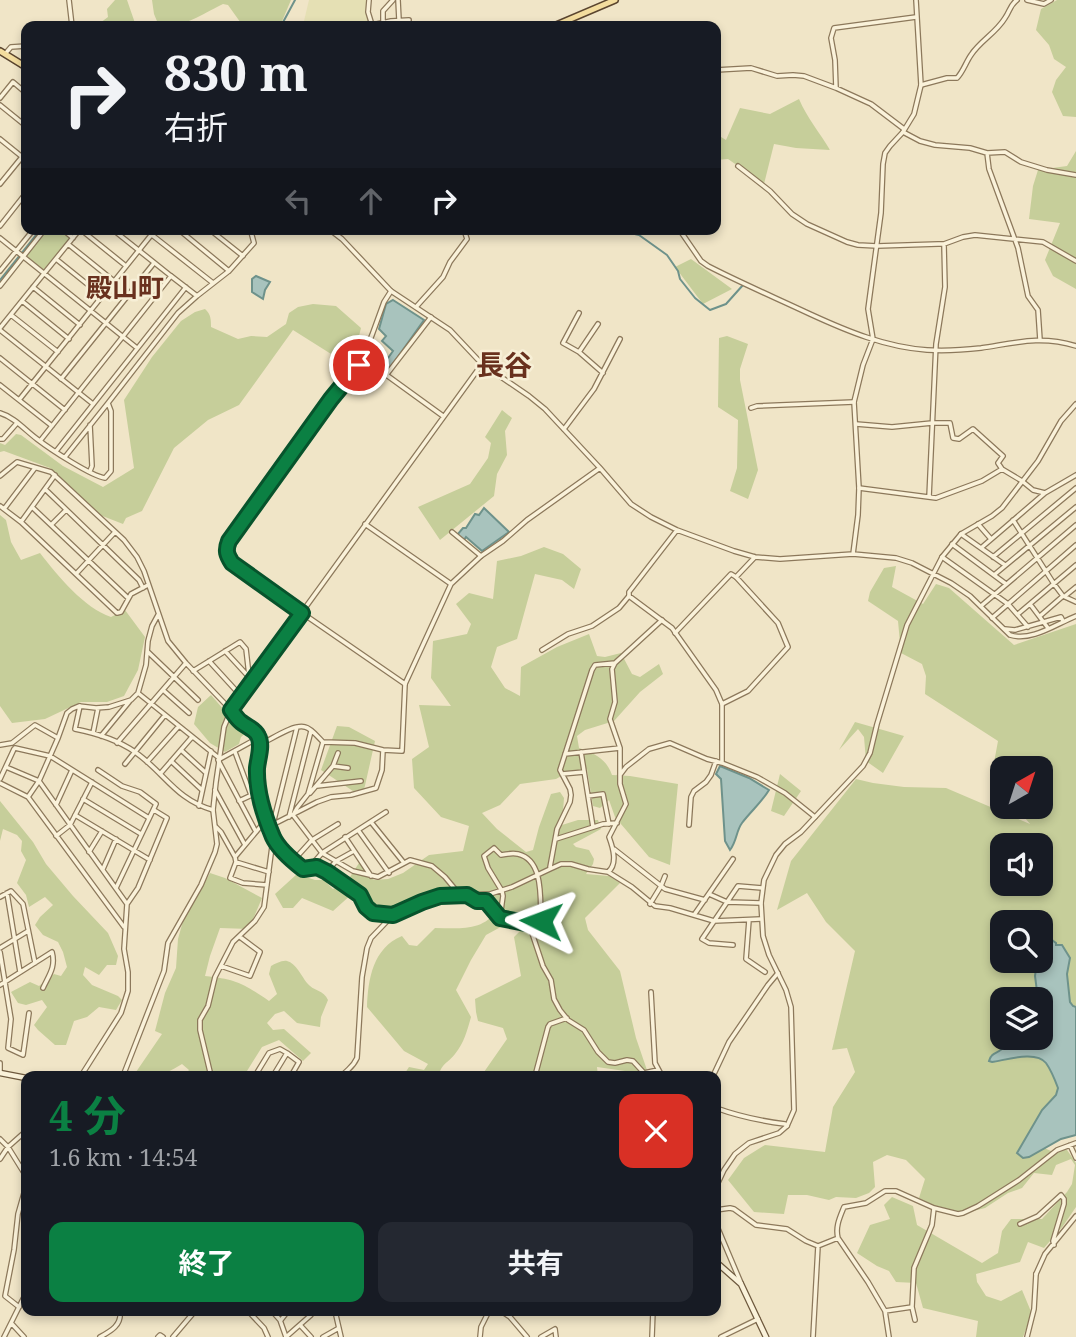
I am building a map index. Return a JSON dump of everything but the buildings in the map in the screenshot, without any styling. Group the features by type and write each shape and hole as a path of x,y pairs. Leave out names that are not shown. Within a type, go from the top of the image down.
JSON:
{"main road":[{"path":"566,21 615,0"},
{"path":"3,54 21,64"},
{"path":"0,1073 21,1077"},
{"path":"721,1266 741,1284 766,1337"}],"street":[{"path":"69,0 71,21"},
{"path":"369,0 371,21"},
{"path":"396,0 399,20"},
{"path":"383,21 383,11 396,0"},
{"path":"853,554 859,488 854,402 873,339 868,309 881,213 883,164 886,153 914,114 921,85 916,0"},
{"path":"921,85 957,78 972,53 991,36 1017,0"},
{"path":"1027,0 1044,4 1051,0"},
{"path":"836,88 831,38 834,27 916,17"},
{"path":"391,21 409,20"},
{"path":"3,54 11,47 21,46"},
{"path":"721,70 751,68 777,76 804,76 871,104 920,141 987,153 1005,152 1021,162 1076,175"},
{"path":"0,98 13,82 21,89"},
{"path":"0,105 21,122"},
{"path":"0,139 21,156"},
{"path":"987,153 989,169 1018,248 1028,296 1038,310 1040,340"},
{"path":"0,184 21,162"},
{"path":"738,166 807,225 847,242 877,246 944,244 975,235 1049,244 1076,261"},
{"path":"0,173 5,177"},
{"path":"0,226 21,199"},
{"path":"0,271 29,235"},
{"path":"0,286 41,235"},
{"path":"69,235 72,238"},
{"path":"75,235 0,329 93,404"},
{"path":"88,235 127,266"},
{"path":"119,235 197,296"},
{"path":"19,400 151,235"},
{"path":"153,235 213,283"},
{"path":"185,235 229,271"},
{"path":"217,235 243,256"},
{"path":"65,457 178,313 229,271 254,243 252,235"},
{"path":"337,235 391,291 450,331 482,363 545,409 635,507 651,517 677,530 755,557 780,559 853,554 896,558 912,563 951,583 981,606 1010,635 1017,638 1076,616"},
{"path":"416,307 443,277 467,239 466,235"},
{"path":"683,235 701,261 708,266 852,333 895,346 964,350 1040,340 1076,346"},
{"path":"0,238 137,348"},
{"path":"68,244 114,281"},
{"path":"929,498 936,350 945,287 944,244"},
{"path":"56,259 102,296"},
{"path":"61,379 154,263"},
{"path":"40,441 171,276"},
{"path":"56,451 186,287"},
{"path":"33,288 80,325"},
{"path":"391,291 359,365 331,399 227,547 232,563 405,684"},
{"path":"22,301 69,338"},
{"path":"579,313 564,343 603,373"},
{"path":"11,315 58,352"},
{"path":"387,374 431,317"},
{"path":"579,352 598,324"},
{"path":"564,429 594,389 620,340"},
{"path":"0,358 65,410"},
{"path":"359,365 367,363 374,366 443,416"},
{"path":"125,1071 164,971 168,943 212,863 217,844 213,810 215,790 224,727 231,710 482,363"},
{"path":"0,385 52,426"},
{"path":"751,408 854,402"},
{"path":"0,412 8,415 40,441 102,479 111,471 111,411 108,403"},
{"path":"721,1176 735,1154 749,1143 779,1133 787,1126 794,1110 791,1007 766,946 761,919 762,888 770,864 863,766 870,753 907,625 942,557 961,534 1002,508 1038,461 1061,421 1076,404"},
{"path":"0,439 17,423"},
{"path":"855,424 892,427 950,423 953,439 958,439 973,429 1003,456 998,463 1002,469 1033,490 1045,493"},
{"path":"89,471 93,466 90,425"},
{"path":"0,476 17,462 51,472 116,532 137,557 145,587 168,641 242,723 259,737 261,744 257,767 258,792 272,827"},
{"path":"35,468 2,507 117,613 121,612 128,598 145,587"},
{"path":"261,744 297,727 307,727 323,741 402,751 405,684 451,584 527,520 600,468"},
{"path":"859,488 936,498 982,481 1002,469"},
{"path":"21,522 55,475"},
{"path":"981,548 1045,493 1076,475"},
{"path":"993,557 1076,488 1070,478"},
{"path":"45,489 145,587"},
{"path":"32,507 128,598"},
{"path":"994,575 1076,507"},
{"path":"51,525 66,510"},
{"path":"1013,520 1054,584 1064,596 1076,602"},
{"path":"365,524 451,584"},
{"path":"978,524 992,539"},
{"path":"981,606 1076,525"},
{"path":"542,650 568,634 592,626 619,608 677,530"},
{"path":"76,574 116,532"},
{"path":"452,532 481,556"},
{"path":"961,534 1006,566"},
{"path":"951,544 1006,584"},
{"path":"992,618 1076,545"},
{"path":"736,577 755,557"},
{"path":"942,557 1008,604 1028,627"},
{"path":"1018,614 1076,565"},
{"path":"675,633 731,574 778,623 788,647 748,691 722,704"},
{"path":"1040,616 1076,587"},
{"path":"628,596 672,628 716,690 722,704 722,763"},
{"path":"1030,604 1048,628"},
{"path":"101,736 138,693 152,626 158,615"},
{"path":"1003,628 1014,630 1061,617 1063,621"},
{"path":"608,872 612,868 614,849 609,836 626,804 619,777 620,748 610,719 615,702 612,669 615,663 662,620"},
{"path":"193,671 240,642 246,649 250,684"},
{"path":"225,651 249,677"},
{"path":"148,652 198,700"},
{"path":"209,661 241,696"},
{"path":"117,743 186,663"},
{"path":"550,869 556,829 571,795 560,770 565,754 592,670 595,665 615,663"},
{"path":"163,690 189,713"},
{"path":"138,693 219,759 256,832"},
{"path":"28,797 39,781 67,713 80,706 108,707 131,700"},
{"path":"80,706 75,729 93,733 134,751 188,800 213,810"},
{"path":"93,733 98,708"},
{"path":"125,764 165,715"},
{"path":"0,745 12,743 36,725 58,738"},
{"path":"147,762 178,726"},
{"path":"210,1071 200,1020 208,1006 215,977 233,942 260,916 264,906 273,839 272,827 297,727"},
{"path":"291,816 312,731"},
{"path":"160,774 192,737"},
{"path":"219,759 259,737"},
{"path":"308,794 323,741"},
{"path":"12,743 15,748 50,756 149,817"},
{"path":"619,777 626,767 649,749 670,743 757,777 785,793 815,817"},
{"path":"15,748 0,781 28,797 125,929"},
{"path":"565,754 620,748"},
{"path":"181,750 206,772"},
{"path":"272,827 317,802 376,788 382,770 383,750"},
{"path":"200,806 211,751"},
{"path":"234,752 251,795"},
{"path":"581,752 593,827"},
{"path":"291,816 333,766 338,753"},
{"path":"171,761 202,790"},
{"path":"689,825 691,797 711,775 716,761"},
{"path":"333,766 348,768"},
{"path":"6,767 39,781 127,904"},
{"path":"56,804 72,770"},
{"path":"98,770 122,786 140,792 156,804 116,888"},
{"path":"562,775 584,772"},
{"path":"317,786 361,781"},
{"path":"56,836 70,825 92,782"},
{"path":"215,790 245,845"},
{"path":"239,801 258,792"},
{"path":"588,796 603,793 609,824"},
{"path":"83,799 141,835"},
{"path":"84,1071 121,1013 128,991 124,949 127,904 138,888 167,818 154,810"},
{"path":"307,869 322,852 386,812"},
{"path":"75,815 150,860"},
{"path":"291,816 322,852 353,871 378,877 410,860 432,866 455,889 477,901 486,901 500,918 536,925 541,921 539,874 524,856 516,853 501,855 494,848 484,856 502,891 500,918"},
{"path":"267,820 236,859 230,878 243,883 267,885"},
{"path":"370,822 404,863"},
{"path":"556,839 593,827 617,823"},
{"path":"293,861 312,840 338,824"},
{"path":"215,826 236,859 269,872"},
{"path":"358,830 389,873"},
{"path":"89,852 102,831"},
{"path":"345,837 371,876"},
{"path":"102,870 116,839"},
{"path":"273,839 303,869 317,867 327,872 360,895 366,907 373,913 393,915"},
{"path":"614,849 665,889 705,900"},
{"path":"327,872 336,861 354,850"},
{"path":"694,915 733,859"},
{"path":"346,1071 353,1066 357,1058 361,990 371,938 393,915 422,902 440,896 502,891 561,864 571,864 608,872 632,887 650,904 714,921 761,919"},
{"path":"650,904 665,876"},
{"path":"733,945 709,943 702,939 738,886 762,888"},
{"path":"0,897 11,891 23,904 35,963"},
{"path":"7,893 20,972"},
{"path":"709,894 727,902 761,903"},
{"path":"749,920 746,959 765,972"},
{"path":"529,924 543,966 551,980 554,999 567,1018 584,1030 608,1062 633,1061 642,1071"},
{"path":"28,931 0,950 2,983 11,1019 8,1048 23,1055 29,1013"},
{"path":"220,966 250,976 260,952 240,937"},
{"path":"2,983 52,952 53,969 43,988"},
{"path":"715,1071 729,1042 778,973"},
{"path":"651,992 654,1063 658,1069 651,1071"},
{"path":"536,1071 548,1027 567,1018"},
{"path":"258,1071 269,1053 280,1049 299,1062 294,1071"},
{"path":"276,1071 287,1053"},
{"path":"0,1063 0,1073"},
{"path":"721,1110 787,1126"},
{"path":"0,1159 21,1135"},
{"path":"0,1139 21,1168"},
{"path":"889,1337 885,1311 838,1238 836,1232 844,1207 866,1203 885,1191 896,1191 934,1208 958,1214 968,1212 1024,1177 1057,1150 1076,1143"},
{"path":"1070,1145 1076,1158"},
{"path":"1020,1224 1038,1216 1060,1195 1064,1204 1054,1245"},
{"path":"19,1307 5,1296 21,1204"},
{"path":"915,1320 912,1307 914,1268 932,1225 934,1208"},
{"path":"721,1209 734,1209 756,1225 787,1229 818,1246 838,1238"},
{"path":"1027,1337 1034,1309 1036,1274 1045,1254 1076,1216"},
{"path":"721,1236 741,1284"},
{"path":"813,1337 818,1246"},
{"path":"4,1337 21,1303"},
{"path":"885,1311 912,1307"},
{"path":"100,1337 115,1328 121,1316"},
{"path":"173,1337 191,1316"},
{"path":"253,1316 268,1337"},
{"path":"276,1316 286,1337 310,1316"},
{"path":"280,1320 284,1316"},
{"path":"336,1316 341,1337"},
{"path":"480,1337 486,1316"},
{"path":"509,1316 527,1337"},
{"path":"652,1337 653,1316"},
{"path":"721,1337 758,1319"},
{"path":"12,1324 24,1337"},
{"path":"300,1325 311,1337"},
{"path":"323,1337 339,1328"},
{"path":"541,1337 555,1329 556,1337"},
{"path":"158,1337 163,1337"}],"shaded area":[{"path":"309,0 367,0 369,21 304,21"}],"green space":[{"path":"115,0 127,0 134,21 103,21 108,17 107,9"},
{"path":"152,0 291,0 282,21 239,21 228,5 223,4 187,21 157,21"},
{"path":"1057,0 1076,0 1076,117 1063,116 1052,92 1056,80 1066,67 1054,59 1049,45 1036,30 1041,9"},
{"path":"799,99 830,150 774,144 764,184 728,159 721,160 721,137 726,140 740,108 770,114"},
{"path":"1076,151 1076,289 1053,276 1045,260 1060,223 1029,219 1038,170 1067,166"},
{"path":"43,235 67,235 70,238 42,270 27,255"},
{"path":"691,259 732,289 703,304 675,267"},
{"path":"313,304 336,306 361,328 357,344 339,359 293,330 239,405 208,420 174,448 142,511 126,518 123,524 100,515 50,468 4,451 0,452 0,443 5,445 16,434 21,435 63,466 103,487 134,468 124,400 152,357 181,321 205,309 210,315 211,327 238,339 267,337 286,324 289,313 298,307"},
{"path":"727,336 748,344 740,369 740,380 758,470 748,499 730,491 737,468 738,420 718,407 719,338"},
{"path":"502,410 512,418 505,431 507,455 497,474 494,496 440,540 418,507 470,484 488,458 491,443 485,437"},
{"path":"0,515 6,520 11,542 21,560 40,553 81,599 111,617 125,610 145,637 138,670 124,696 107,702 81,702 45,719 12,723 0,706"},
{"path":"544,547 563,554 581,569 574,589 562,580 535,574 517,639 497,647 491,667 505,688 520,696 521,667 557,647 589,634 597,656 621,653 632,674 640,677 659,664 663,674 640,692 614,721 585,730 577,736 579,748 599,757 607,764 612,775 678,784 670,865 649,857 615,817 609,800 600,808 593,806 587,769 570,771 556,779 520,784 500,805 482,813 526,852 533,850 551,794 560,792 564,798 562,825 578,820 598,820 601,829 573,844 589,850 594,859 586,874 609,876 620,883 585,918 588,930 620,971 636,1038 647,1071 597,1067 597,1071 485,1071 507,1039 503,1028 478,1021 475,999 521,976 514,937 520,931 508,923 486,935 456,990 471,1017 458,1050 440,1071 406,1071 409,1067 424,1070 428,1064 404,1051 367,1007 371,975 378,956 392,941 402,936 409,945 417,946 435,928 477,925 485,922 496,910 487,898 473,898 463,891 416,901 387,911 371,911 353,893 333,911 302,898 293,908 283,908 275,894 297,874 324,880 333,889 348,880 359,863 374,880 388,879 403,873 429,855 463,851 469,826 441,817 414,788 412,759 429,747 419,705 451,706 431,678 433,641 467,634 471,624 456,604 469,593 493,599 497,561"},
{"path":"896,566 892,587 923,604 936,584 949,588 1014,645 1076,624 1076,1007 1070,1002 1067,974 1070,958 1065,949 1056,946 1053,941 1053,910 990,910 990,973 1035,973 1036,987 990,987 990,1050 1001,1050 990,1056 992,1062 1028,1056 1041,1059 1050,1069 1058,1088 1017,1153 1029,1157 1044,1148 1051,1151 1067,1150 1076,1163 1076,1207 1044,1248 1028,1242 1020,1262 976,1274 977,1282 986,1296 1001,1301 1022,1290 1032,1314 1023,1337 976,1337 978,1321 923,1308 916,1283 896,1282 889,1271 857,1253 870,1225 890,1219 884,1205 892,1197 913,1206 917,1225 982,1263 998,1253 1002,1231 1011,1219 1042,1219 1067,1192 1072,1184 1075,1165 1071,1159 1056,1165 1052,1175 1034,1173 1022,1188 1008,1193 985,1208 953,1216 919,1198 925,1179 906,1160 887,1155 873,1162 875,1187 869,1193 856,1198 836,1197 829,1200 807,1195 788,1195 784,1214 754,1212 728,1180 744,1158 765,1145 825,1152 833,1107 855,1072 847,1048 832,1050 855,951 826,922 807,893 777,910 791,861 856,779 904,787 946,788 990,807 990,819 1018,819 1030,824 1026,819 1054,819 1054,756 995,756 998,741 925,694 926,676 922,664 901,653 898,621 868,601 870,592 884,568"},
{"path":"211,695 247,732 241,737 239,744 225,752 210,743 194,724 198,707"},
{"path":"855,722 904,736 883,773 866,761 864,737 858,729 839,750"},
{"path":"337,726 349,727 375,741 364,790 353,791 321,770"},
{"path":"780,774 801,791 784,816 771,811"},
{"path":"0,801 33,842 46,864 108,933 118,956 116,965 107,965 99,975 85,967 83,975 92,985 122,1000 116,1010 99,1007 87,1017 74,1021 66,1045 55,1045 34,1025 47,1007 42,1000 26,1005 18,1003 11,992 30,982 39,986 54,974 61,976 67,967 58,942 43,935 35,925 53,905 45,897 29,907 26,895 17,883 26,860 21,851 22,841 17,835 3,829 0,841"},
{"path":"210,873 262,898 249,929 220,928 205,976 239,983 269,1001 277,994 269,974 271,966 287,961 296,967 309,986 324,994 328,1000 320,1027 297,1023 284,1011 275,1014 267,1023 273,1030 284,1029 311,1053 303,1061 279,1040 262,1047 247,1071 188,1071 182,1064 169,1071 137,1071 162,1034 155,1031 165,993 176,968 178,939 183,921"}],"water":[{"path":"256,276 270,282 263,299 252,292 252,279"},
{"path":"393,300 424,320 390,368 383,365 393,351 382,341 386,336 379,329 386,304"},
{"path":"484,508 509,532 482,551 466,537 464,540 457,535 466,528 475,514 479,515"},
{"path":"720,766 769,790 742,823 730,850 725,841 721,779 716,774"},
{"path":"1053,941 1056,945 1062,945 1070,958 1067,974 1070,1002 1076,1007 1076,1135 1061,1139 1023,1158 1017,1153 1058,1088 1050,1069 1041,1059 1028,1056 989,1061 1000,1050 1053,1050 1053,987 1036,987 1035,973 1053,973"}],"waterway":[{"path":"284,21 295,0"},
{"path":"0,280 36,235"},
{"path":"639,235 667,255 680,279 695,298 710,310 726,304 743,285"}],"district":[{"name":"殿山町","path":"125,288"},
{"name":"長谷","path":"504,365"}],"route":[{"path":"359,365 331,399 227,547 226,552 232,563 302,613 231,710 259,737 261,744 257,781 264,814 273,839 293,861 303,869 317,867 327,872 360,895 366,907 373,913 393,915 440,896 467,895 477,901 486,901 500,918 536,925 541,921"}]}
